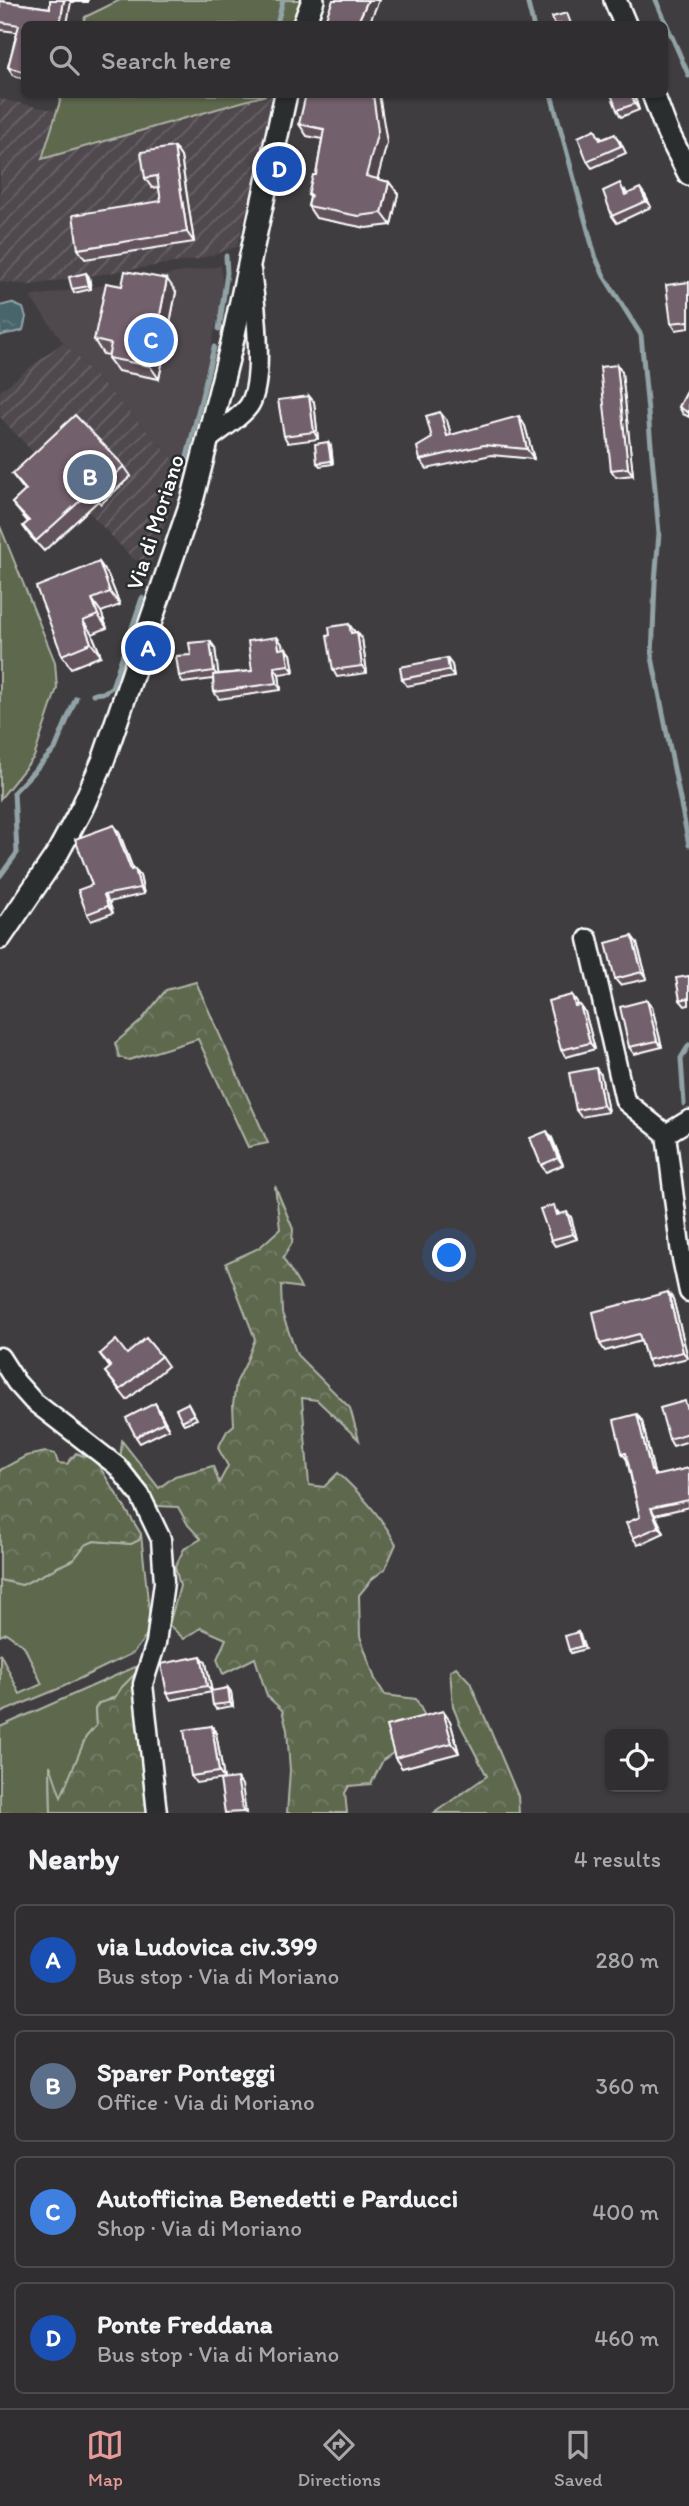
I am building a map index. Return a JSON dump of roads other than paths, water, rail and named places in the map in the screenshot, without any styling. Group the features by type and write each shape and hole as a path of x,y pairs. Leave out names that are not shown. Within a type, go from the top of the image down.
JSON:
{"main road":[{"path":"305,21 313,0"},
{"path":"615,0 624,21"},
{"name":"Via di Moriano","path":"0,938 57,854 103,761 193,496 251,263 285,98"},
{"path":"655,98 667,131 689,174"}],"street":[{"path":"209,439 250,404 253,393 257,374 257,324 251,263"},
{"path":"588,939 625,1101 666,1134 681,1254 689,1292"},
{"path":"666,1134 689,1120"},
{"path":"0,1357 16,1382 33,1401 117,1466 140,1494 161,1539 164,1582 156,1643 143,1684 157,1813"}],"water":[{"path":"11,303 23,308 26,317 23,330 0,336 0,306"}],"waterway":[{"path":"278,21 283,0"},
{"path":"527,0 532,21"},
{"path":"656,0 665,21"},
{"path":"668,28 689,76"},
{"path":"552,98 595,256 604,276 641,335 659,533 652,657 689,845"},
{"path":"219,329 227,273 226,256"},
{"path":"185,465 214,347"},
{"path":"93,694 103,693 112,687 142,598"},
{"path":"0,876 17,853 14,792 55,749 76,698"},
{"path":"684,1104 681,1058 689,1045"}],"place":[{"name":"Ponte Freddana","path":"279,169"},
{"name":"Autofficina Benedetti e Parducci","path":"151,340"},
{"name":"Sparer Ponteggi","path":"90,477"},
{"name":"via Ludovica civ.399","path":"148,648"}]}
